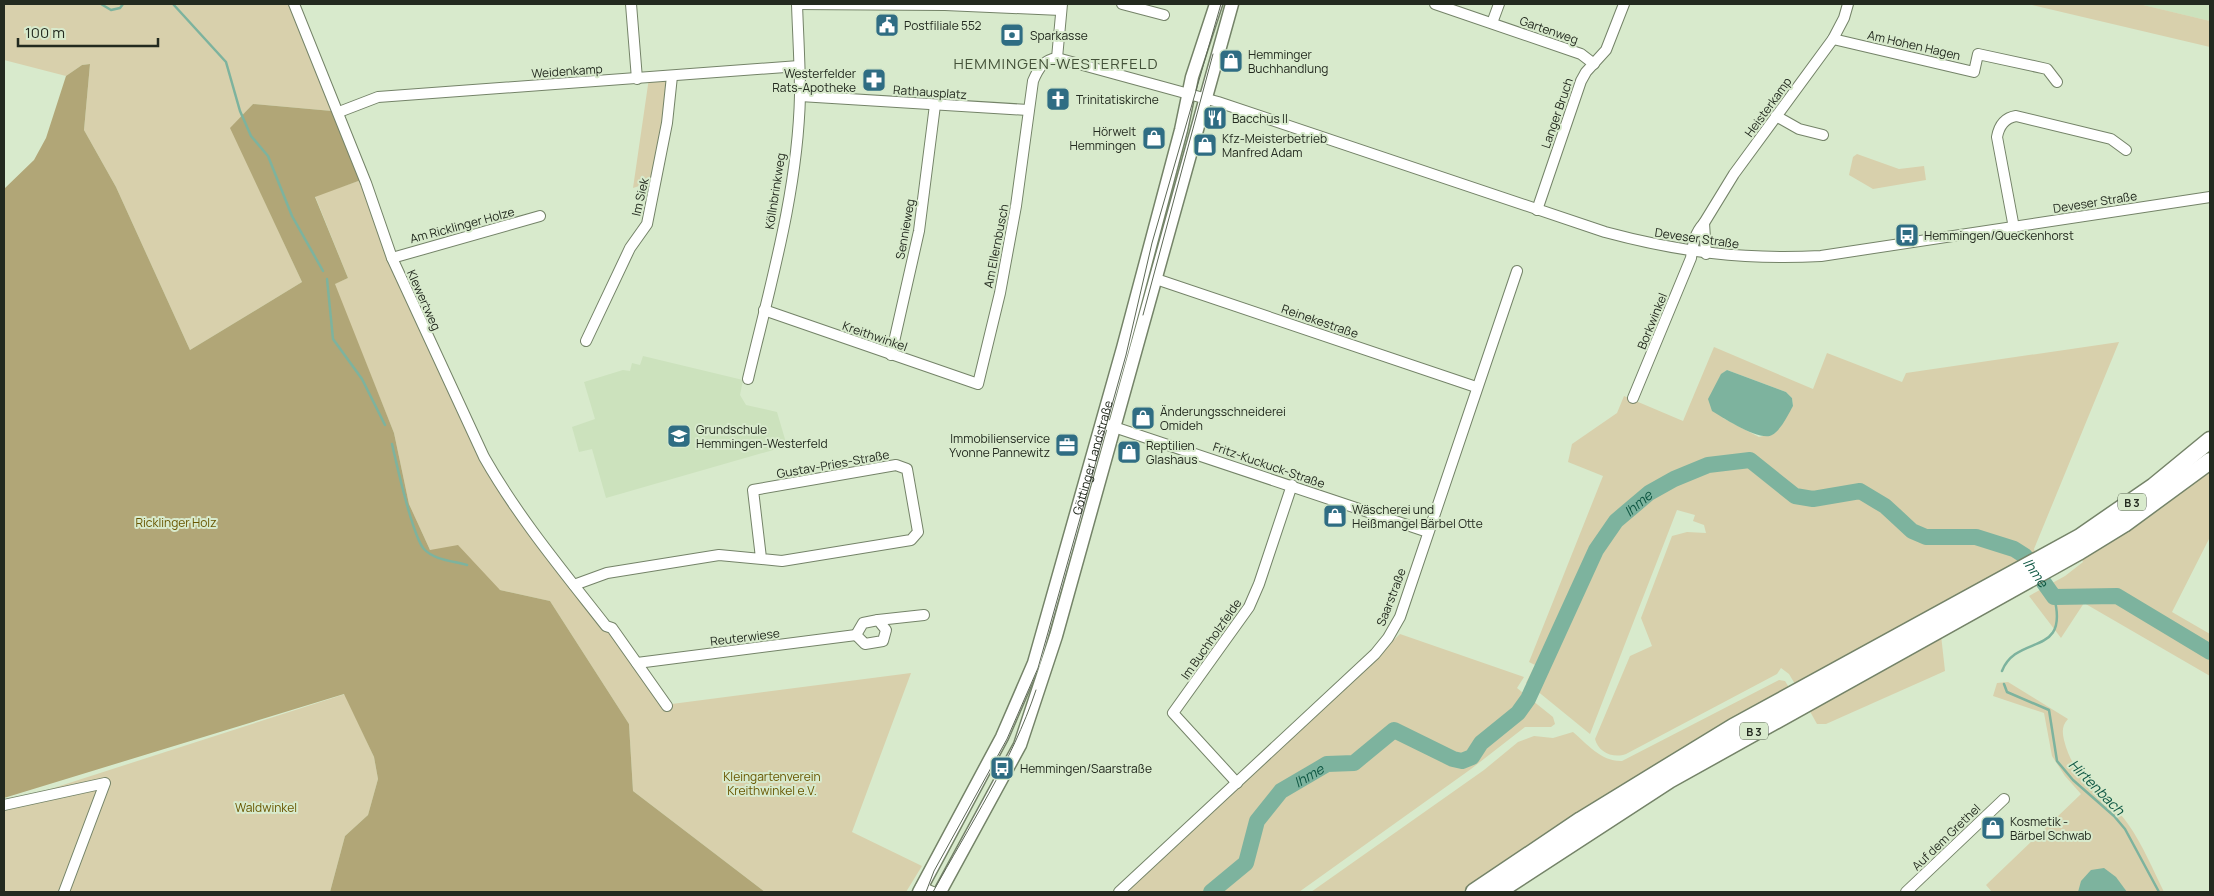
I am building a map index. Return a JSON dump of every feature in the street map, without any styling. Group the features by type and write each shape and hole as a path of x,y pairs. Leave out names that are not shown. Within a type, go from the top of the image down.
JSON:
{"highway":[{"name":"B 3","path":"2051,561 2125,507 2210,440"},
{"name":"B 3","path":"1497,892 1669,780 2051,561 2124,524 2210,460"},
{"name":"B 3","path":"1474,892 1581,820 1725,732 2016,581"}],"street":[{"name":"Klewertweg","path":"294,4 339,112 392,258 484,457 525,521 574,585"},
{"path":"631,4 637,79"},
{"path":"797,4 1062,7 1057,58"},
{"name":"Köllnbrinkweg","path":"748,379 791,187 800,96 797,4"},
{"path":"1122,4 1164,15"},
{"name":"Göttinger Landstraße","path":"924,891 1006,729 1034,664 1108,424 1156,279 1199,96 1192,77 1216,4"},
{"name":"Göttinger Landstraße","path":"940,892 1014,756 1027,727 1056,636 1108,424 1199,96 1232,4"},
{"name":"Gartenweg","path":"1435,4 1581,54 1594,64"},
{"path":"1492,23 1498,4"},
{"name":"Langer Bruch","path":"1537,210 1581,81 1586,72 1606,50 1624,4"},
{"name":"Heisterkamp","path":"1692,252 1697,230 1704,223 1734,174 1833,39 1844,18 1848,4"},
{"name":"Am Hohen Hagen","path":"1833,39 1974,72 1978,54 2047,69 2057,82"},
{"name":"Deveser Straße","path":"1057,58 1199,96 1605,232 1706,254 1756,258 1820,256 2210,197"},
{"name":"Am Ellernbusch","path":"978,384 998,300 1014,214 1033,81 1039,67 1046,61 1057,58"},
{"name":"Weidenkamp","path":"339,112 378,97 799,66"},
{"name":"Im Siek","path":"586,341 630,248 647,224 667,124 672,76"},
{"name":"Rathausplatz","path":"800,96 1028,110"},
{"name":"Sennieweg","path":"891,356 919,231 935,105"},
{"path":"1776,116 1799,129 1823,135"},
{"path":"2014,228 1997,137 1998,130 2007,118 2016,116 2111,139 2126,150"},
{"name":"Am Ricklinger Holze","path":"392,258 540,216"},
{"path":"1704,223 1706,254"},
{"name":"Borkwinkel","path":"1633,398 1692,252"},
{"name":"Saarstraße","path":"1119,892 1382,646 1400,617 1476,387 1517,271"},
{"name":"Reinekestraße","path":"1156,279 1476,387"},
{"name":"Kreithwinkel","path":"764,310 891,356 978,384"},
{"name":"Fritz-Kuckuck-Straße","path":"1108,424 1428,532"},
{"name":"Gustav-Pries-Straße","path":"574,585 608,573 719,555 782,561 911,540 916,538 918,532 907,469 896,465 753,490 762,558"},
{"name":"Im Buchholzfelde","path":"1237,783 1173,713 1249,607 1259,584 1292,485"},
{"path":"574,585 606,626 612,628 667,706"},
{"path":"856,635 863,623 924,615"},
{"name":"Reuterwiese","path":"637,663 856,635 865,644 883,641 886,630 878,620"},
{"path":"4,805 104,783 64,892"},
{"name":"Auf dem Grethel","path":"1906,892 2004,799"}],"shaded area":[{"path":"2139,4 2210,4 2210,21 2155,8"},
{"name":"Grundschule Hemmingen-Westerfeld","path":"643,356 743,380 740,395 746,405 777,412 787,446 606,498 592,449 579,452 572,427 595,419 584,382 623,370 630,371 632,363 640,365"},
{"path":"1727,370 1786,392 1792,398 1793,406 1775,433 1767,436 1751,432 1712,411 1708,399 1721,374"},
{"path":"2104,868 2116,877 2127,892 2078,892 2081,881 2091,870"}],"green space":[{"path":"4,4 288,4 332,111 253,104 231,128 302,282 190,350 116,187 84,130 90,64 82,65 66,76 4,60"},
{"path":"2028,4 2139,4 2210,21 2210,47"},
{"name":"Ricklinger Holz","path":"90,64 84,130 116,187 190,350 302,282 230,128 253,104 332,111 361,180 315,197 348,278 335,284 394,433 409,504 430,550 458,545 500,590 550,601 629,724 633,791 765,892 330,892 345,836 368,815 378,779 374,757 344,694 4,798 4,189 34,160 46,138 66,76 82,65"},
{"path":"672,76 655,189 639,186 633,188 649,78"},
{"path":"1857,154 1899,169 1924,166 1926,180 1873,189 1849,175 1853,157"},
{"name":"Kleingartenverein Kreithwinkel e.V.","path":"361,180 456,410 494,482 664,705 911,673 852,832 922,866 906,892 765,892 633,791 629,724 550,601 500,590 430,550 409,504 394,433 334,284 348,278 315,196"},
{"path":"2119,342 2034,549 2035,552 1795,684 1789,674 1781,668 1777,674 1626,754 1611,755 1599,748 1595,739 1630,656 1652,646 1641,618 1672,536 1687,532 1706,533 1704,525 1693,521 1695,515 1677,510 1590,734 1536,690 1597,551 1618,523 1650,495 1674,482 1669,479 1647,491 1614,520 1593,550 1532,687 1526,683 1535,665 1529,662 1603,476 1568,462 1572,444 1617,413 1624,396 1683,421 1714,347 1813,389 1827,353 1902,382 1906,373","holes":["1727,370 1786,392 1792,398 1793,406 1775,433 1759,437 1723,418 1717,386 1721,375"]},
{"path":"2210,468 2210,537 2172,612 2210,634 2210,676 2084,603 2061,638 2029,596 2065,576 2083,562 2081,557"},
{"path":"1400,634 1524,677 1517,688 1553,717 1555,724 1551,727 1525,727 1471,769 1299,892 1127,892"},
{"path":"1941,635 1945,671 1826,724 1817,724 1807,706"},
{"path":"1779,680 1785,681 1790,689 1567,821 1462,892 1311,892 1484,770 1518,742 1534,736 1553,738 1573,732 1601,755 1615,761 1622,761"},
{"path":"2008,682 2068,719 2064,726 2063,737 2075,766 2083,777 2110,803 2128,824 2143,849 2164,892 1992,892 1986,885 2081,794 2065,776 2052,756 2044,713 1993,696 1997,683"},
{"name":"Waldwinkel","path":"345,694 374,757 378,779 368,815 345,836 330,892 4,892 4,804"}],"waterway":[{"path":"101,4 111,10 120,8 123,4"},
{"path":"173,4 226,62 240,111 251,136 268,156 292,216 323,271"},
{"path":"327,279 333,339 362,379 385,425"},
{"path":"392,444 405,500 419,542 433,556 467,565"},
{"name":"Ihme","path":"1211,892 1246,863 1257,821 1281,791 1327,764 1354,763 1394,730 1453,759 1462,761 1472,757 1481,743 1518,713 1528,699 1596,550 1616,521 1649,493 1674,479 1708,465 1750,460 1795,496 1813,499 1860,491 1885,506 1912,531 1926,537 1976,537 2014,549 2025,556 2054,597 2117,596 2210,652"},
{"name":"Hirtenbach","path":"2002,671 2009,659 2019,652 2040,643 2049,637 2055,629 2057,616 2054,597"},
{"name":"Hirtenbach","path":"2004,684 2007,692 2049,710 2057,761 2073,780 2114,816 2125,829 2159,892"}],"tram line":[{"path":"926,892 934,871 1007,739 1038,668 1126,355 1152,243 1221,4"},
{"path":"1143,315 1213,54"},
{"path":"933,892 1015,743 1036,690"}],"place":[{"name":"Postfiliale 552","path":"887,25"},
{"name":"Sparkasse","path":"1012,35"},
{"name":"Hemminger Buchhandlung","path":"1231,61"},
{"name":"Westerfelder Rats-Apotheke","path":"874,80"},
{"name":"Trinitatiskirche","path":"1058,99"},
{"name":"Bacchus II","path":"1215,118"},
{"name":"Hörwelt Hemmingen","path":"1154,138"},
{"name":"Kfz-Meisterbetrieb Manfred Adam","path":"1205,145"},
{"name":"Hemmingen/Queckenhorst","path":"1907,235"},
{"name":"Änderungsschneiderei Omideh","path":"1143,418"},
{"name":"Grundschule Hemmingen-Westerfeld","path":"679,436"},
{"name":"Immobilienservice Yvonne Pannewitz","path":"1067,445"},
{"name":"Reptilien Glashaus","path":"1129,452"},
{"name":"Wäscherei und Heißmangel Bärbel Otte","path":"1335,516"},
{"name":"Hemmingen/Saarstraße","path":"1002,768"},
{"name":"Kosmetik - Bärbel Schwab","path":"1993,828"}],"district":[{"name":"HEMMINGEN-WESTERFELD","path":"1056,63"}]}
